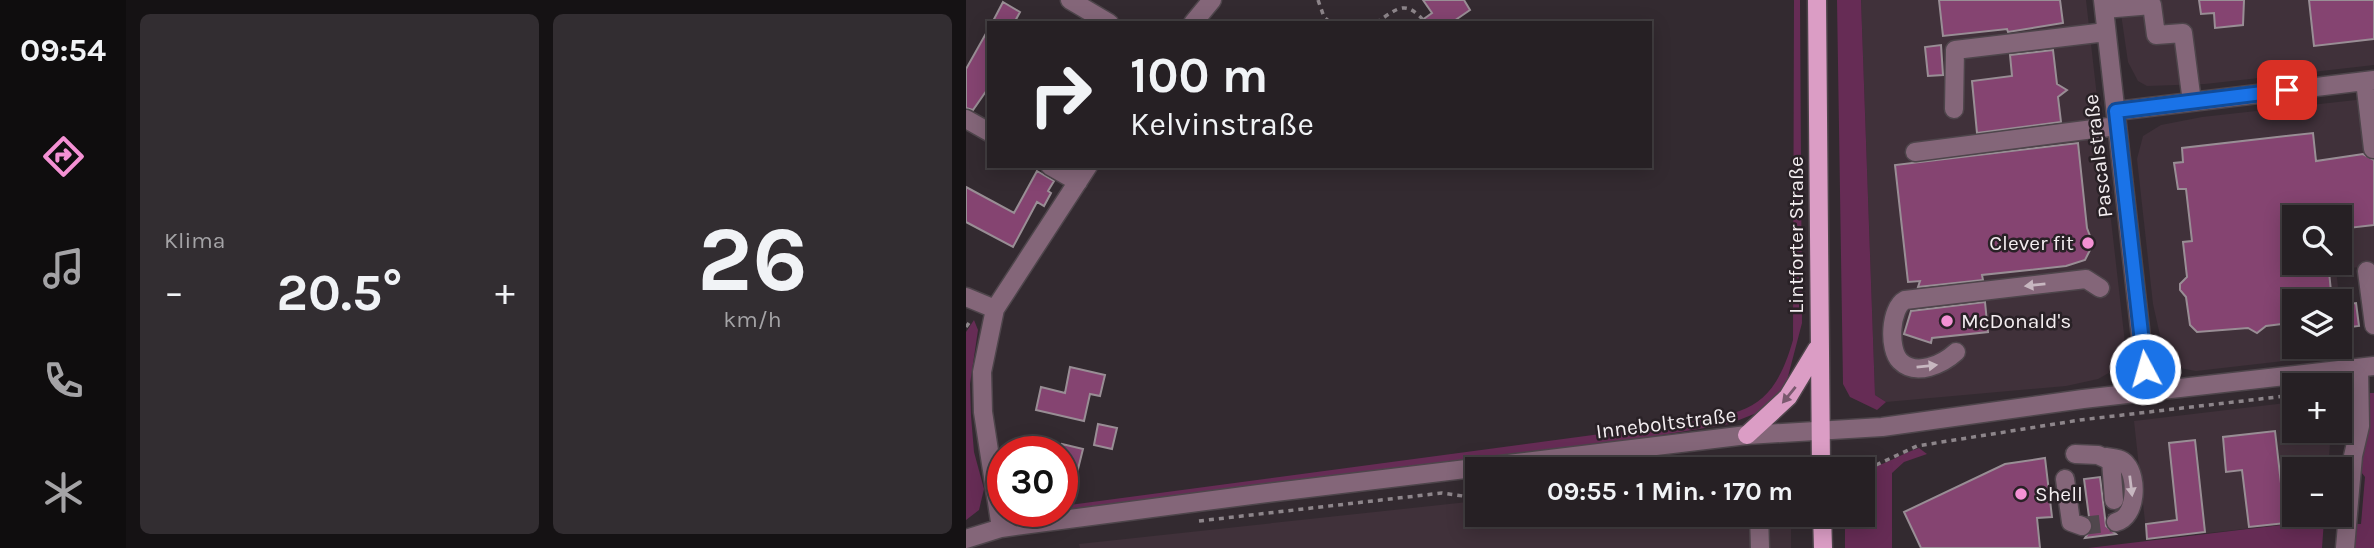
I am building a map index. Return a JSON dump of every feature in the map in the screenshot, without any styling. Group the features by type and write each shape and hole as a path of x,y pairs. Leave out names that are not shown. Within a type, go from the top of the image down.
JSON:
{"main road":[{"name":"Lintforter Straße","path":"1817,0 1821,457"},
{"path":"1747,435 1788,397 1802,379 1818,345"},
{"path":"1822,527 1823,548"}],"street":[{"path":"1070,0 1106,21"},
{"path":"1195,21 1212,0"},
{"path":"2103,5 2152,5 2156,35 2183,33 2192,102"},
{"name":"Pascalstraße","path":"2103,5 2147,391"},
{"path":"1954,109 1955,50 2106,32"},
{"path":"1916,152 2116,118 2192,102 2370,80 2373,149"},
{"path":"966,119 987,131"},
{"path":"1054,168 1078,182"},
{"path":"1002,528 983,412 982,372 995,309 1087,168"},
{"path":"2367,271 2374,324"},
{"path":"1956,352 1946,361 1932,367 1914,367 1900,361 1895,354 1892,316 1899,303 1905,300 2086,279 2100,288"},
{"path":"966,297 995,309"},
{"path":"2345,548 2353,456 2360,426 2367,367"},
{"name":"Inneboltstraße","path":"1614,457 1747,435 1882,427 2147,391 2367,367"},
{"path":"2075,454 2116,458 2129,468 2134,506 2127,517 2116,522"},
{"path":"2106,457 2111,461 2114,500"},
{"name":"Inneboltstraße","path":"966,539 1002,528 1259,494 1465,474"},
{"path":"2065,479 2071,522 2082,526"},
{"path":"1759,527 1760,548"}],"path":[{"path":"1318,0 1324,17 1329,21"},
{"path":"1379,21 1401,5 1408,4 1415,7 1425,21"},
{"path":"1875,465 1917,446 2055,424 2282,396"},
{"path":"1194,522 1442,493 1465,496"}],"shaded area":[{"path":"1794,0 1800,0 1802,323 1785,388 1764,410 1729,424 1577,449 1511,457 1465,457 1465,462 1078,509 1078,504 1719,417 1751,406 1764,396 1785,364 1793,340"},
{"path":"1837,0 1861,0 1875,395 1886,402 1877,410 1850,397 1843,384"},
{"path":"1861,0 2086,0 2125,343 2121,363 2114,370 2098,379 2066,386 1886,402 1875,395"},
{"path":"2119,0 2374,0 2374,65 2205,84 2147,86 2138,81 2128,62"},
{"path":"2374,98 2374,265 2352,268 2352,205 2282,205 2282,275 2337,275 2338,289 2282,289 2282,359 2302,359 2196,371 2175,367 2164,353 2153,304 2137,159 2143,136 2161,125 2202,117"},
{"path":"974,320 978,330 970,384 971,416 974,452 984,489 979,510 966,520 966,332"},
{"path":"2369,393 2374,393 2374,548 2352,548 2353,524 2361,524 2365,477 2358,468"},
{"path":"2282,403 2282,443 2330,443 2329,457 2282,457 2282,525 2147,540 2134,421"},
{"path":"1919,448 1927,454 1904,462 1892,473 1892,548 1845,548 1845,527 1875,527 1877,466"},
{"path":"1465,502 1465,527 1791,527 1791,548 1080,548 1079,544"},
{"path":"2282,525 2324,527 2322,548 2088,548"}],"building":[{"path":"1423,0 1464,0 1470,10 1454,21 1421,21 1432,13"},
{"path":"1939,0 2060,0 2063,23 2008,32 2007,29 1943,36"},
{"path":"2199,0 2244,0 2243,25 2215,28 2214,13 2201,14"},
{"path":"2309,0 2374,0 2374,39 2314,46"},
{"path":"1003,2 1020,12 1015,21 993,21"},
{"path":"987,32 987,90 973,110 966,108 966,69"},
{"path":"1941,45 1943,75 1928,76 1925,47"},
{"path":"2053,50 2057,84 2067,90 2058,97 2061,122 1977,133 1972,81 2012,76 2010,55"},
{"path":"2313,133 2316,161 2363,154 2374,160 2374,225 2352,228 2352,205 2282,205 2282,275 2329,275 2331,289 2282,289 2282,324 2266,326 2257,333 2248,328 2197,332 2190,325 2186,297 2180,290 2180,284 2187,277 2183,242 2192,241 2186,189 2178,189 2174,163 2183,162 2182,148"},
{"path":"2078,143 2087,228 2093,244 2085,260 2066,266 1982,275 1983,280 1918,287 1920,281 1908,282 1895,165"},
{"path":"1037,171 1054,181 1048,191 1051,193 1044,206 1037,202 1013,247 966,222 966,187 1014,213"},
{"name":"McDonald's","path":"1985,302 1988,332 1932,338 1931,343 1904,334 1911,311"},
{"path":"2356,303 2359,326 2352,327 2352,304"},
{"path":"1070,367 1105,375 1100,396 1090,394 1084,421 1036,410 1041,387 1065,393"},
{"path":"1098,424 1117,428 1112,449 1094,445"},
{"path":"2275,431 2282,492 2282,523 2249,527 2242,470 2226,472 2223,437"},
{"path":"2195,440 2205,532 2147,539 2146,524 2177,520 2169,443"},
{"path":"1078,448 1083,449 1078,469"},
{"path":"2045,458 2052,517 2037,518 2040,548 1921,548 1904,512 2005,464"},
{"path":"2100,477 2106,526 2116,534 2085,538 2093,525 2089,517 2084,479"}],"tunnel":[{"path":"2082,526 2116,522"}],"place":[{"name":"Clever fit","path":"2088,243"},
{"name":"McDonald's","path":"1947,321"},
{"name":"Shell","path":"2021,494"}],"route":[{"path":"2145,369 2116,111 2287,90"}]}
